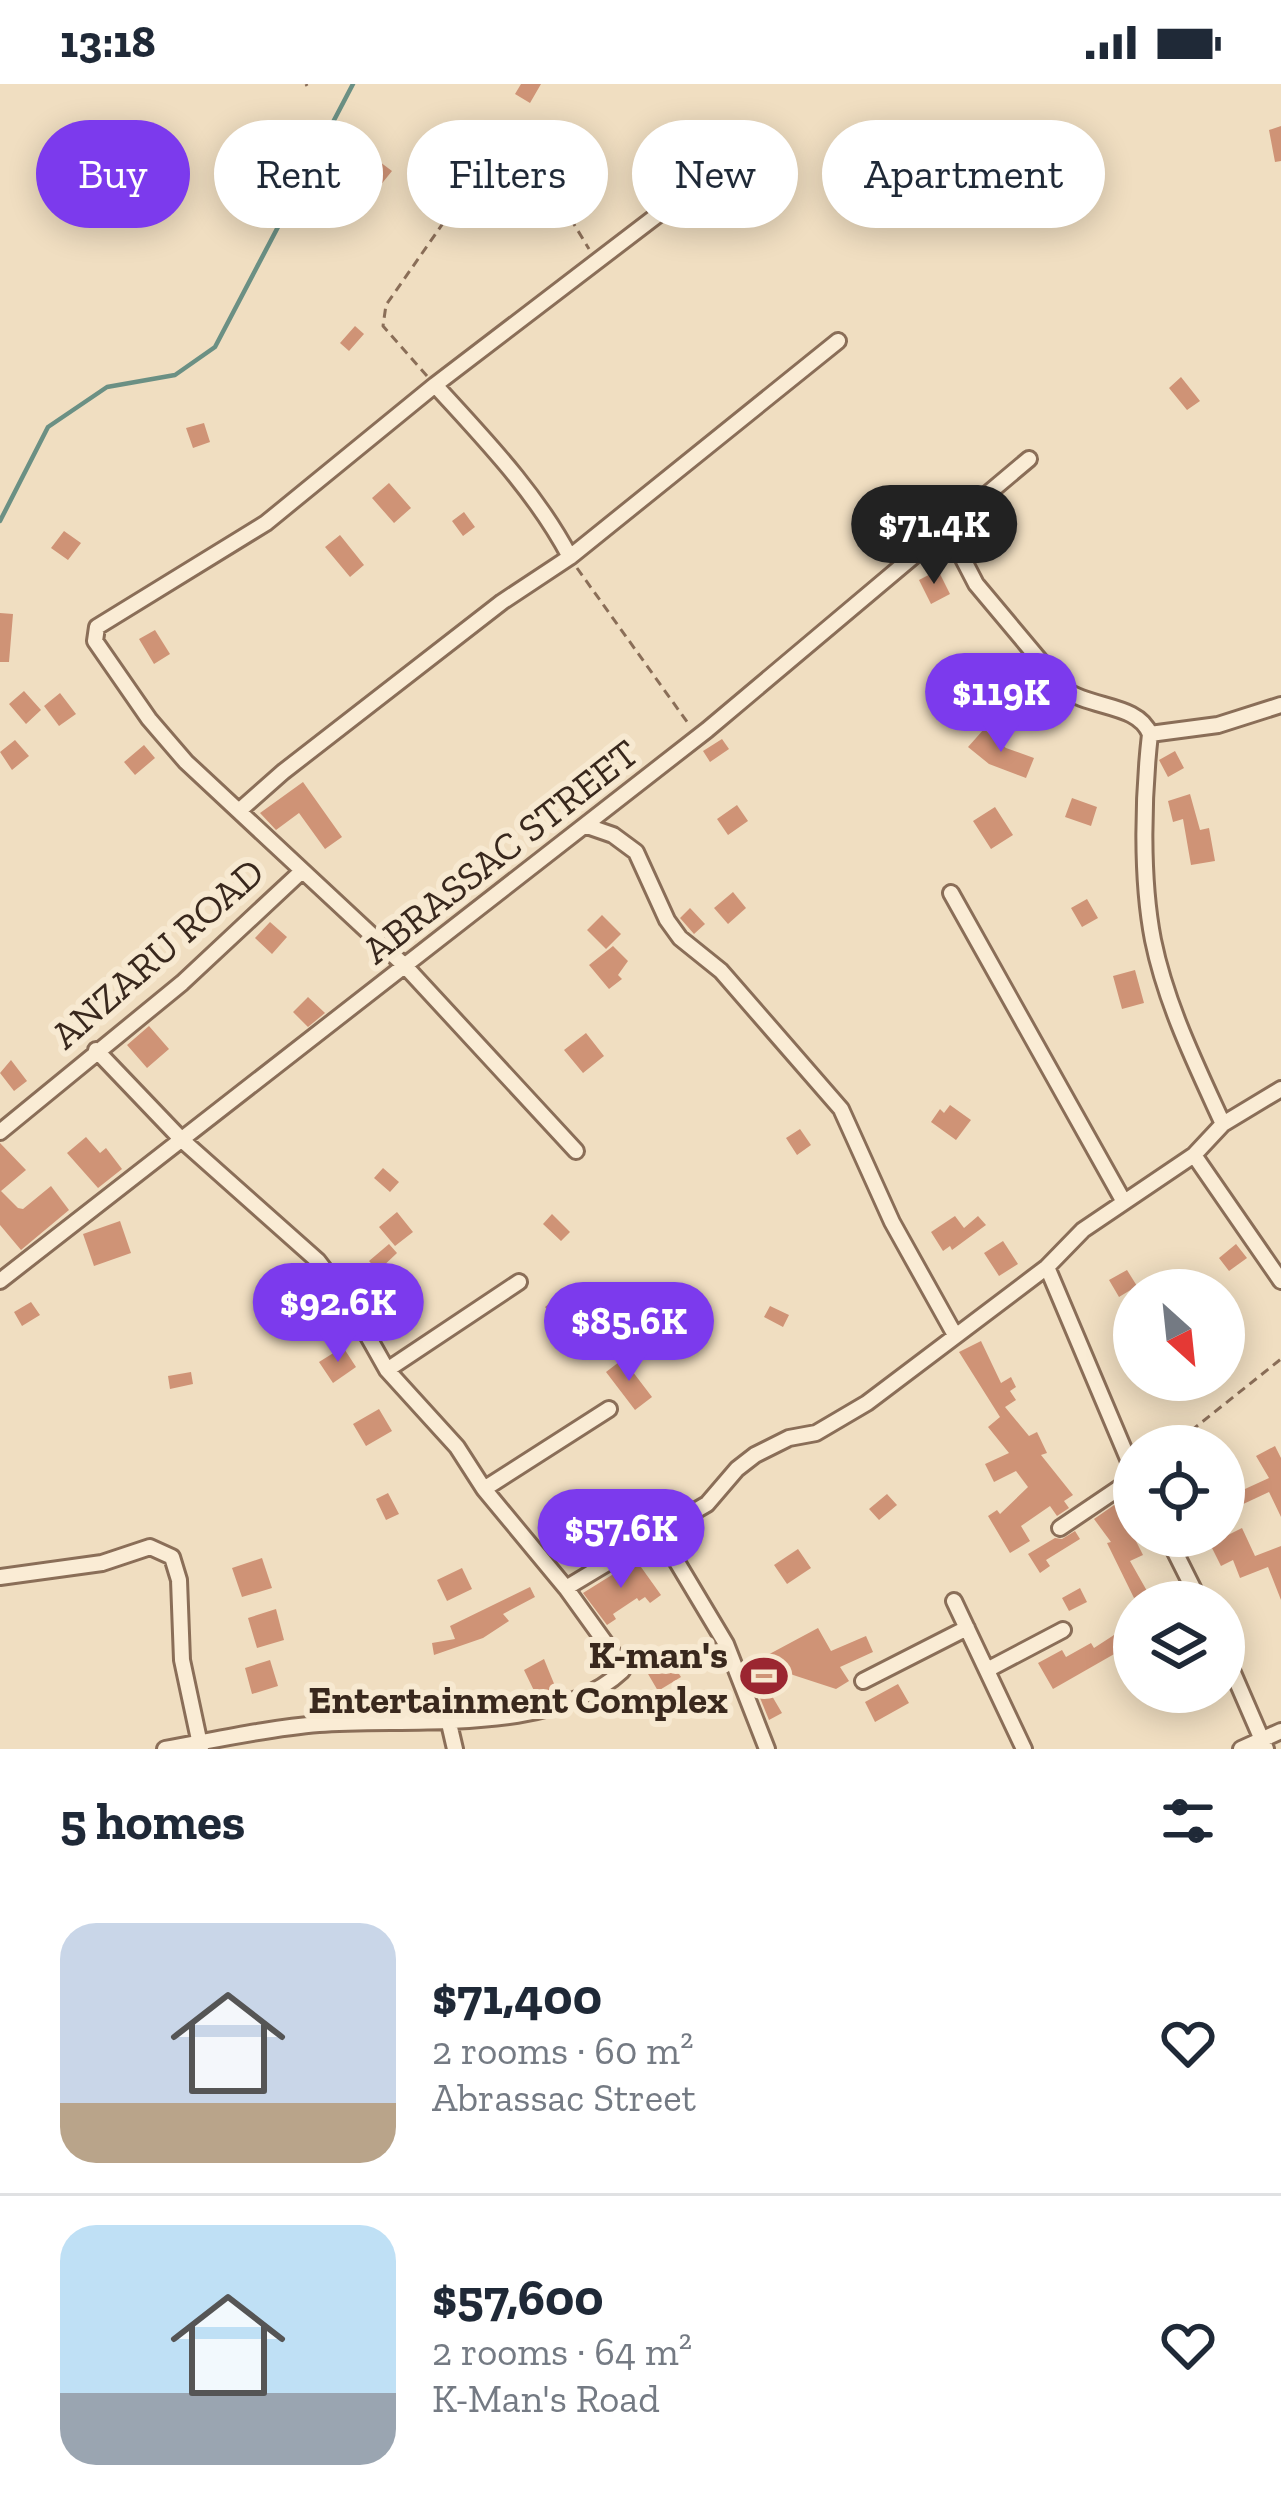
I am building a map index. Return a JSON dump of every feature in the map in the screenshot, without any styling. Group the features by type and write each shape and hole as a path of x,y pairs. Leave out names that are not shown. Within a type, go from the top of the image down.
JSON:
{"street":[{"path":"576,1151 406,967 186,762 149,719 95,641 97,626 266,523 640,228"},
{"path":"240,810 502,602 570,557 838,341"},
{"path":"435,386 508,465 549,518 570,557"},
{"name":"ABRASSAC STREET","path":"0,1281 698,737 1029,459"},
{"path":"943,533 976,584 1063,688 1078,700 1136,714 1145,722 1150,734 1145,800 1153,939 1191,1053 1223,1124"},
{"path":"1150,734 1218,725 1281,705"},
{"path":"586,826 613,835 636,852 680,938 721,971 842,1109 892,1222 956,1335"},
{"name":"ANZARU ROAD","path":"0,1132 182,983 302,872"},
{"path":"951,893 1124,1202"},
{"path":"96,1050 182,1141 318,1261 347,1299 387,1370 457,1447 484,1490 566,1588 622,1671 573,1701 521,1714 317,1724 165,1749"},
{"path":"566,1588 707,1504 755,1455 789,1438 816,1433 867,1403 1047,1267 1083,1230 1194,1156 1223,1124 1281,1089"},
{"path":"1194,1156 1281,1281"},
{"path":"1047,1267 1113,1426"},
{"path":"387,1370 519,1282"},
{"path":"484,1490 609,1409"},
{"path":"1060,1528 1113,1491"},
{"path":"658,1532 726,1643 766,1749"},
{"path":"0,1577 102,1563 150,1547 172,1557 179,1580 182,1660 200,1746"},
{"path":"954,1601 1024,1749"},
{"path":"863,1681 967,1628"},
{"path":"987,1670 1063,1630"},
{"path":"1245,1700 1264,1744"},
{"path":"448,1719 455,1749"},
{"path":"1241,1749 1264,1744 1281,1731"}],"path":[{"path":"435,386 383,326 386,305 492,153 572,221 596,261"},
{"path":"570,557 698,737"},
{"path":"1198,1425 1281,1359"}],"building":[{"path":"521,84 541,84 530,103 515,94"},
{"path":"1281,126 1281,161 1275,162 1269,130"},
{"path":"355,326 364,334 349,351 340,343"},
{"path":"1181,377 1200,401 1187,410 1169,388"},
{"path":"204,423 210,442 193,448 186,428"},
{"path":"389,483 411,508 394,523 372,498"},
{"path":"464,512 475,527 463,536 452,521"},
{"path":"64,531 81,543 68,560 51,548"},
{"path":"340,535 364,565 350,577 325,547"},
{"path":"938,570 950,594 931,604 919,580"},
{"path":"0,613 13,614 9,662 0,662"},
{"path":"155,630 170,654 154,664 139,639"},
{"path":"24,691 41,710 26,724 9,704"},
{"path":"60,693 76,714 59,726 44,706"},
{"path":"984,729 1006,748 1034,758 1026,778 989,764 968,747"},
{"path":"722,739 729,749 710,762 703,751"},
{"path":"15,740 29,756 12,770 0,752"},
{"path":"144,745 155,758 135,775 124,762"},
{"path":"1175,751 1184,768 1168,777 1159,760"},
{"path":"303,782 342,837 325,849 299,813 276,830 260,813"},
{"path":"1190,794 1200,830 1209,828 1215,861 1191,865 1183,819 1173,822 1168,801"},
{"path":"1072,798 1097,807 1091,826 1065,817"},
{"path":"737,805 748,821 728,835 717,819"},
{"path":"995,807 1013,835 991,849 973,821"},
{"path":"733,892 746,908 728,924 714,908"},
{"path":"1087,899 1098,918 1082,927 1071,908"},
{"path":"690,908 705,924 694,934 680,918"},
{"path":"602,915 621,934 606,949 587,930"},
{"path":"270,922 287,937 272,954 255,938"},
{"path":"613,946 628,961 618,975 622,979 609,989 589,965"},
{"path":"1135,970 1144,1003 1122,1009 1113,976"},
{"path":"308,997 325,1013 308,1027 293,1012"},
{"path":"149,1026 169,1049 147,1068 127,1045"},
{"path":"586,1033 604,1056 583,1073 564,1050"},
{"path":"11,1060 27,1081 14,1091 0,1073"},
{"path":"950,1105 971,1120 956,1140 931,1122 940,1109 944,1113"},
{"path":"800,1129 811,1145 797,1155 786,1138"},
{"path":"86,1137 100,1153 106,1148 122,1169 98,1188 67,1153"},
{"path":"0,1143 26,1170 1,1191 18,1208 23,1209 51,1186 69,1210 21,1250 0,1225"},
{"path":"383,1168 399,1182 390,1192 374,1178"},
{"path":"397,1212 413,1232 395,1246 379,1227"},
{"path":"552,1214 570,1232 561,1241 543,1224"},
{"path":"955,1216 964,1228 978,1216 986,1225 952,1250 950,1246 943,1251 931,1232"},
{"path":"120,1221 131,1253 94,1266 83,1234"},
{"path":"1003,1241 1018,1264 999,1276 984,1253"},
{"path":"389,1244 397,1253 378,1271 369,1261"},
{"path":"1236,1244 1247,1258 1227,1269 1219,1258"},
{"path":"572,1286 586,1305 559,1325 545,1307"},
{"path":"31,1302 40,1315 22,1326 14,1312"},
{"path":"770,1306 789,1315 783,1327 764,1317"},
{"path":"620,1312 635,1328 623,1339 608,1323"},
{"path":"981,1341 1001,1383 1011,1377 1016,1387 1010,1391 1016,1400 1005,1407 1029,1436 1037,1432 1047,1453 1041,1455 1073,1495 1064,1501 1069,1508 1057,1516 1050,1506 1021,1526 1030,1541 1010,1553 988,1516 997,1510 1000,1514 1028,1487 1016,1471 994,1482 985,1464 1009,1453 988,1427 1000,1417 959,1352"},
{"path":"343,1347 356,1367 333,1383 319,1362"},
{"path":"623,1359 652,1397 635,1410 606,1372"},
{"path":"191,1372 193,1384 170,1389 168,1376"},
{"path":"379,1409 392,1431 366,1446 353,1424"},
{"path":"1275,1446 1281,1458 1281,1517 1269,1492 1245,1503 1245,1489 1269,1478 1256,1456"},
{"path":"388,1493 399,1514 386,1520 376,1499"},
{"path":"887,1494 897,1505 879,1520 869,1509"},
{"path":"1113,1506 1113,1555 1107,1543 1111,1542 1094,1519"},
{"path":"588,1529 604,1552 584,1564 569,1543"},
{"path":"1075,1531 1080,1539 1046,1560 1050,1566 1040,1573 1028,1554"},
{"path":"1245,1534 1255,1556 1281,1546 1281,1600 1268,1567 1240,1578 1233,1560 1221,1566 1216,1557 1245,1557"},
{"path":"798,1549 811,1568 787,1584 774,1565"},
{"path":"1114,1557 1139,1557 1130,1561 1141,1581 1126,1581"},
{"path":"262,1558 272,1588 242,1597 232,1568"},
{"path":"636,1560 661,1595 650,1603 645,1597 637,1598 613,1614 616,1619 607,1625 583,1593"},
{"path":"462,1568 472,1589 447,1601 437,1580"},
{"path":"530,1587 535,1597 503,1614 509,1621 483,1638 434,1655 432,1643 455,1639 450,1626"},
{"path":"1080,1588 1087,1602 1069,1611 1062,1598"},
{"path":"276,1609 284,1640 257,1648 248,1618"},
{"path":"818,1628 831,1651 866,1636 873,1652 840,1667 849,1681 836,1689 787,1673 765,1684 782,1713 769,1720 747,1666"},
{"path":"1113,1636 1113,1655 1053,1689 1038,1663 1062,1650 1066,1657 1091,1643 1094,1648"},
{"path":"666,1654 681,1677 658,1691 644,1667"},
{"path":"544,1659 557,1691 538,1699 524,1670"},
{"path":"270,1660 278,1686 252,1694 245,1668"},
{"path":"898,1684 909,1703 875,1722 865,1702"}],"waterway":[{"path":"0,521 48,427 107,387 175,375 215,347 353,84"}],"place":[{"name":"K-man's Entertainment Complex","path":"764,1676"}]}
